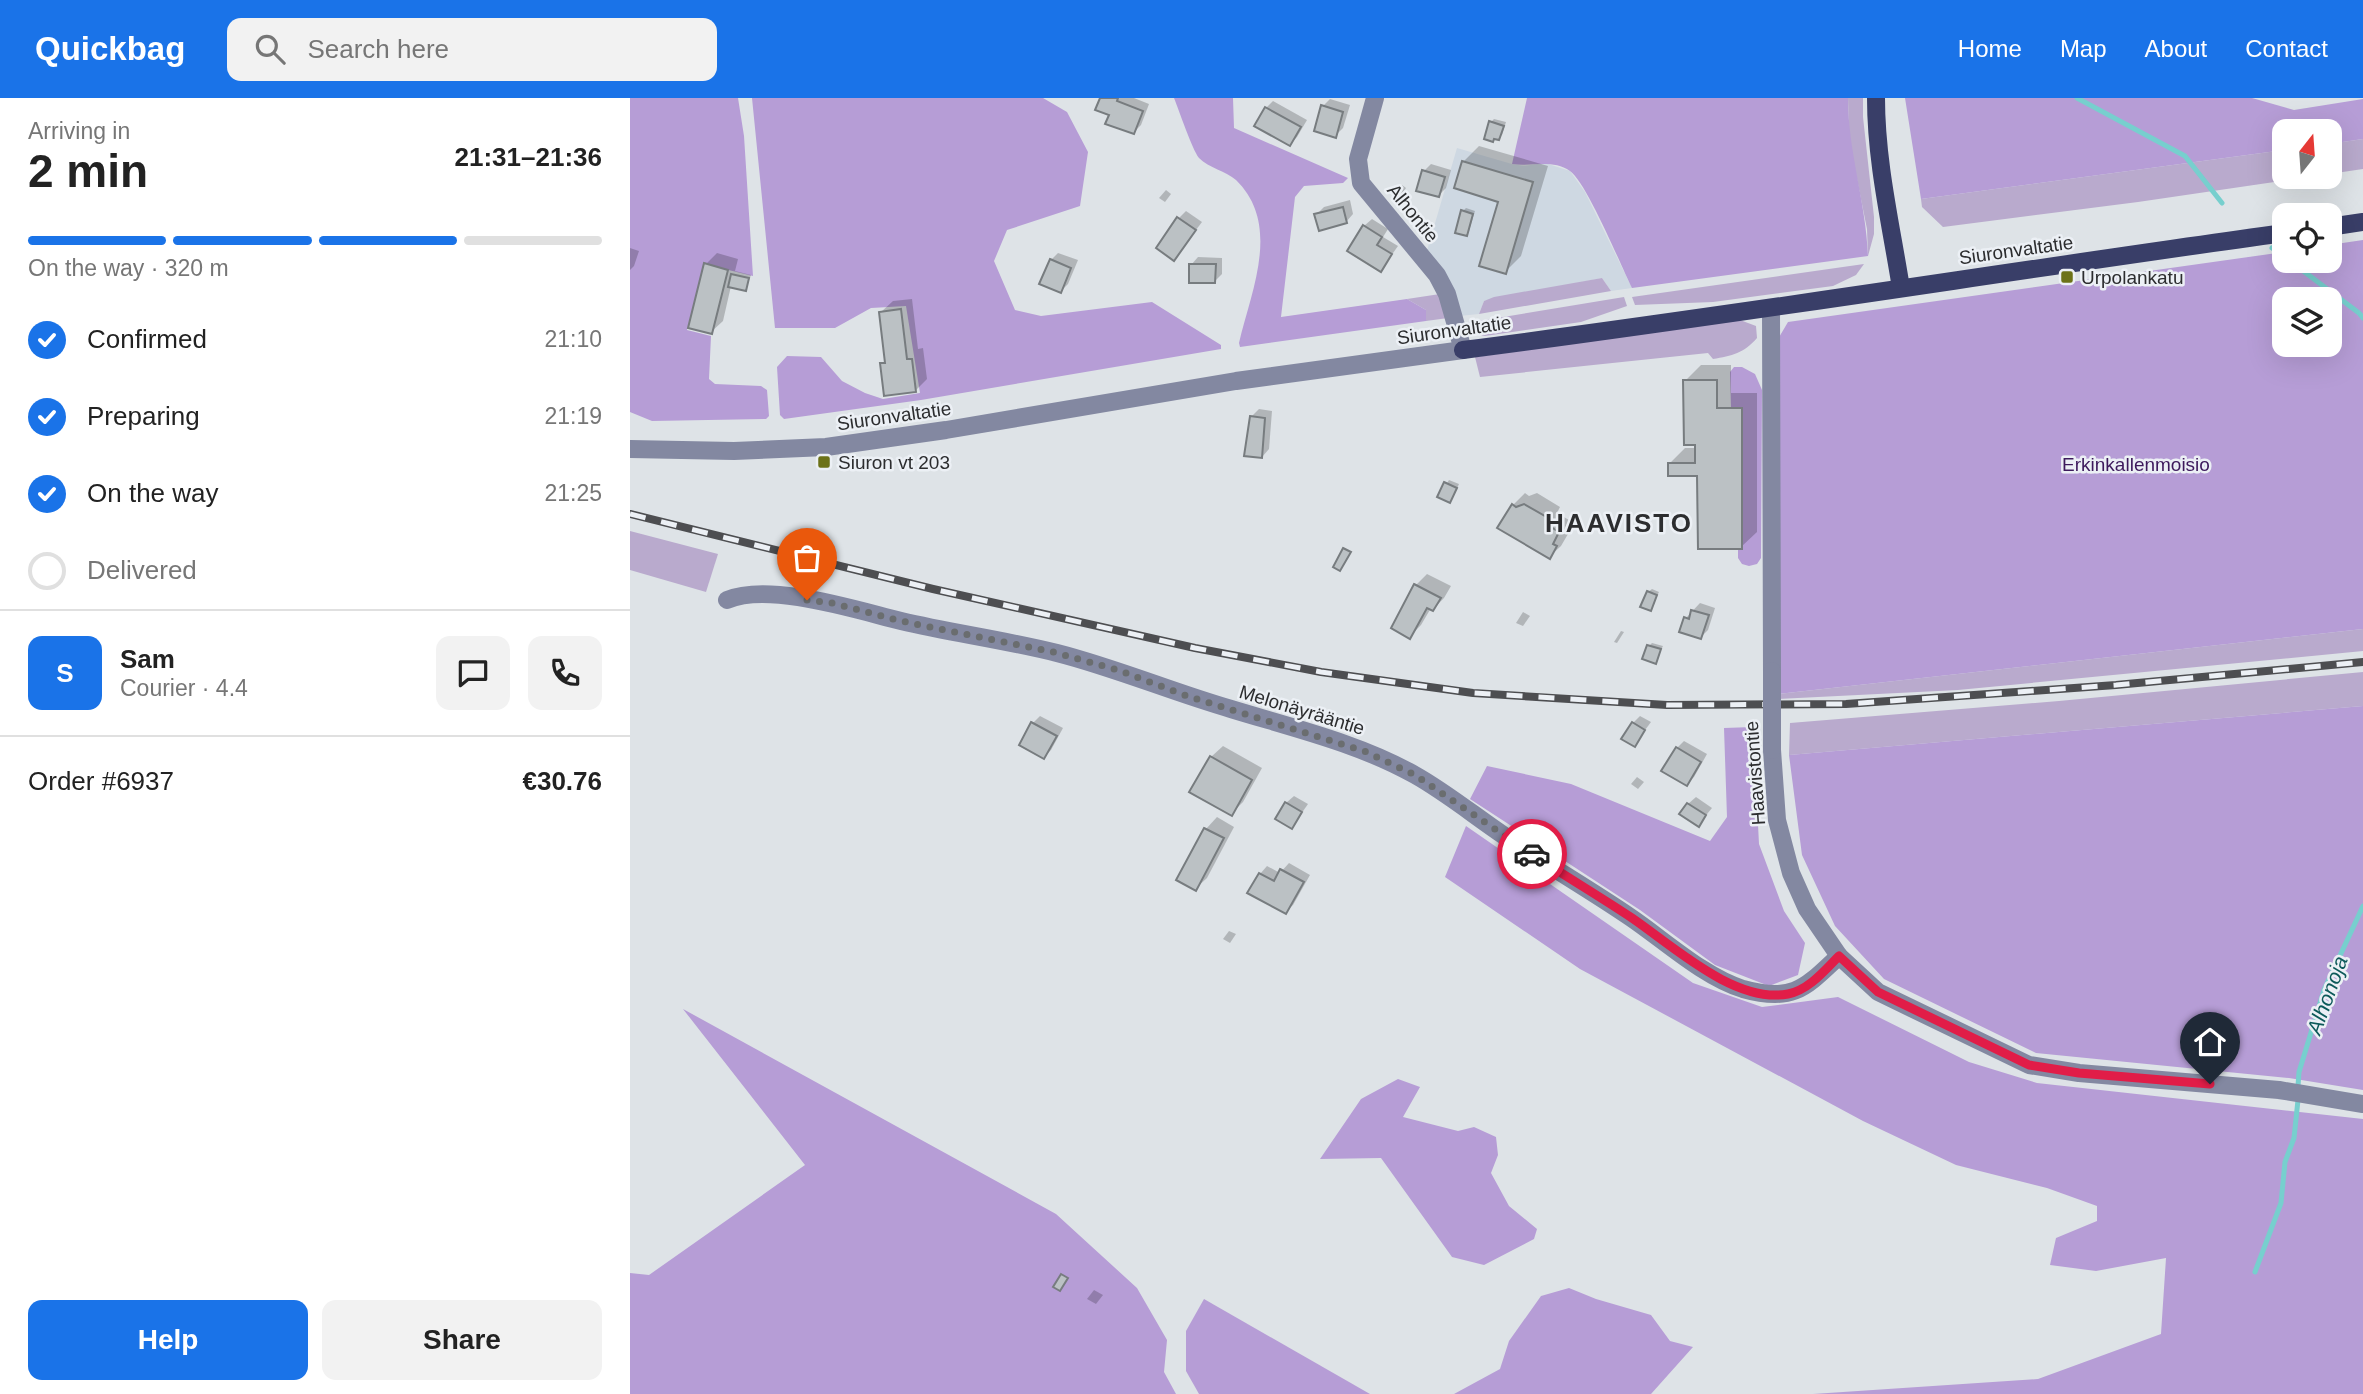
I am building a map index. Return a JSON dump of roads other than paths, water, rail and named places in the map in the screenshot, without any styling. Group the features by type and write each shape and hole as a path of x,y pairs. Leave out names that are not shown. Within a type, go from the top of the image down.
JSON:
{"main road":[{"path":"1876,98 1876,122 1901,288"},
{"path":"2342,225 2363,222"},
{"name":"Siuronvaltatie","path":"1464,350 1770,309 2272,235"}],"street":[{"name":"Alhontie","path":"1374,98 1358,159 1361,183 1437,275 1447,294 1464,350"},
{"name":"Haavistontie","path":"1770,309 1772,750 1777,820 1791,873 1807,909 1839,956 1878,992 2029,1065 2079,1073 2279,1090 2363,1104"},
{"name":"Siuronvaltatie","path":"630,449 734,452 826,447 1236,382 1464,350"},
{"name":"Melonäyrääntie","path":"727,600 741,594 758,593 832,603 901,621 1053,652 1118,670 1187,696 1364,751 1415,775 1630,917 1711,974 1740,988 1766,994 1788,994 1806,987 1839,956"}],"waterway":[{"name":"Alhonoja","path":"2077,98 2185,156 2222,203"},
{"name":"Alhonoja","path":"2306,273 2363,318"},
{"name":"Alhonoja","path":"2298,1086 2299,1072 2324,990 2363,906"},
{"name":"Alhonoja","path":"2255,1272 2281,1203 2285,1162 2294,1138 2298,1100"}],"railway":[{"path":"630,514 933,589 1195,648 1321,672 1473,693 1667,705 1846,704 2116,685 2363,662"}],"place":[{"name":"Urpolankatu","path":"2067,277"},
{"name":"Siuron vt 203","path":"824,462"}],"district":[{"name":"HAAVISTO","path":"1619,523"}],"park label":[{"name":"Erkinkallenmoisio","path":"2136,464"}]}
